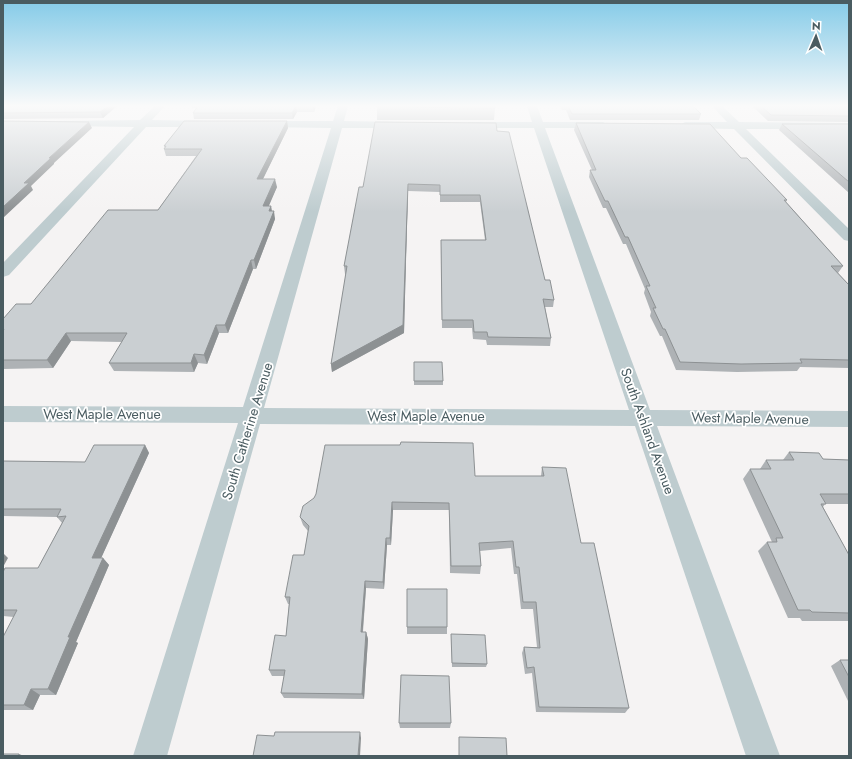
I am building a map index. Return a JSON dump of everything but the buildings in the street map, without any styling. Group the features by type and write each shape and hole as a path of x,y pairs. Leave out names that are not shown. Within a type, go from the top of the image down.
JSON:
{"street":[{"path":"3,272 127,141"},
{"name":"South Catherine Avenue","path":"150,756 332,141"},
{"name":"South Ashland Avenue","path":"545,141 644,417 763,756"},
{"path":"753,141 849,237"},
{"name":"West Maple Avenue","path":"3,414 849,419"}]}
